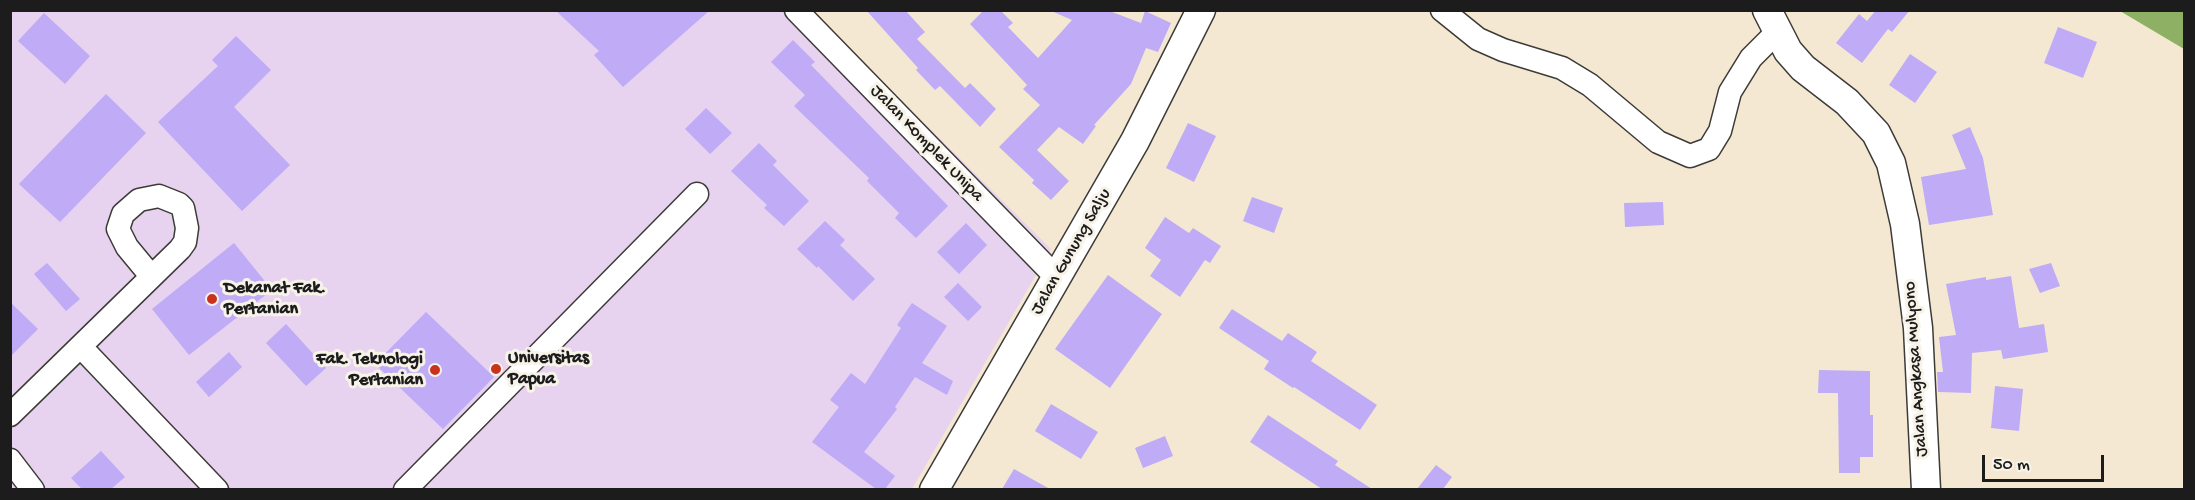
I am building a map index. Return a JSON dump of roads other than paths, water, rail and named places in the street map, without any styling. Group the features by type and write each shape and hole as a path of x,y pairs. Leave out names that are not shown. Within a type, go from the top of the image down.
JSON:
{"main road":[{"name":"Jalan Gunung Salju","path":"934,489 1135,141 1202,10"},
{"name":"Jalan Angkasa Mulyono","path":"1772,21 1788,51 1803,68 1847,102 1876,133 1891,163 1905,224 1918,328 1926,489"}],"street":[{"name":"Jalan Komplek Unipa","path":"796,10 1057,278"},
{"path":"1442,10 1478,39 1503,50 1562,68 1590,85 1658,142 1690,156 1709,149 1720,131 1731,92 1772,21"},
{"path":"405,489 697,194"},
{"path":"10,415 151,276"},
{"path":"81,347 218,489"},
{"path":"10,460 33,489"}],"place":[{"name":"Dekanat Fak. Pertanian","path":"212,299"},
{"name":"Universitas Papua","path":"496,369"},
{"name":"Fak. Teknologi Pertanian","path":"435,370"}]}
